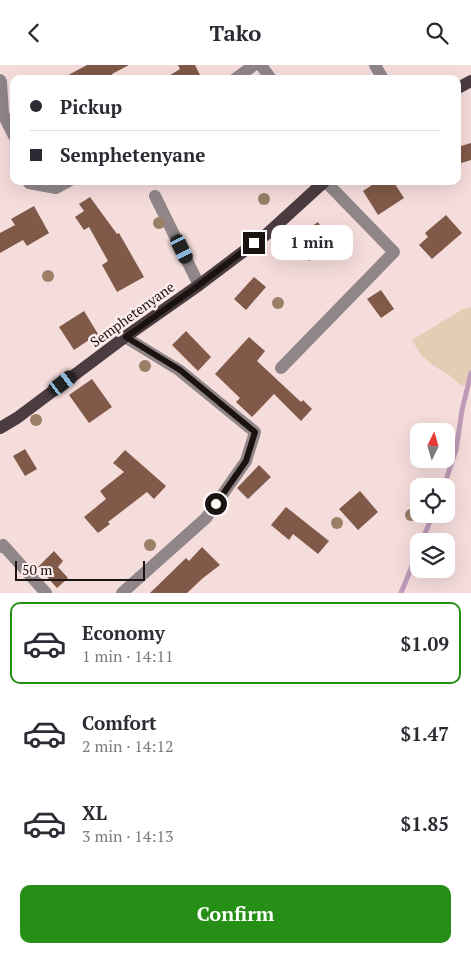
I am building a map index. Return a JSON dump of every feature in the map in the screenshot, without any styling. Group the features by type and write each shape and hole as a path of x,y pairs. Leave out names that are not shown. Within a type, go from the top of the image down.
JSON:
{"main road":[{"name":"Semphetenyane","path":"0,428 17,418 268,233 321,185"}],"street":[{"path":"240,75 254,65"},
{"path":"0,80 3,114 10,129"},
{"path":"40,185 56,188 62,185"},
{"path":"281,368 394,252 329,185"},
{"path":"155,196 199,285"},
{"path":"122,593 206,518 246,461 255,432 180,370 126,337"},
{"path":"0,547 3,545 46,593"}],"shaded area":[{"path":"471,307 471,384 462,386 421,355 412,340 463,309"}],"building":[{"path":"87,65 129,65 112,75 68,75"},
{"path":"178,65 195,65 200,75 170,75 180,69"},
{"path":"471,143 471,160 461,163 461,146"},
{"path":"372,185 396,185 404,198 378,215 363,191"},
{"path":"90,197 117,234 119,233 144,277 117,292 102,265 108,261 89,227 84,230 75,217 84,211 79,204"},
{"path":"34,206 49,233 27,246 23,240 0,253 0,233 15,225 11,219"},
{"path":"446,215 462,233 432,259 419,245 428,237 425,233"},
{"path":"318,222 333,246 309,261 294,238"},
{"path":"254,277 266,287 246,310 234,299"},
{"path":"381,290 394,309 381,318 367,299"},
{"path":"84,311 98,334 74,350 59,327"},
{"path":"186,331 211,357 198,371 172,345"},
{"path":"249,337 265,351 257,361 301,402 303,400 312,409 301,421 274,394 252,417 236,402 240,398 215,374"},
{"path":"92,379 112,407 89,423 69,395"},
{"path":"25,449 37,469 25,476 13,456"},
{"path":"125,450 166,486 154,499 147,492 108,522 110,524 98,533 84,517 106,499 100,491 124,472 113,463"},
{"path":"259,465 271,477 248,499 237,488"},
{"path":"360,491 378,512 358,530 339,509"},
{"path":"286,507 329,541 318,554 293,534 289,540 271,525"},
{"path":"202,547 220,565 187,593 150,593 186,558 189,561"},
{"path":"54,551 63,561 58,567 68,578 57,588 38,567"}],"waterway":[{"path":"447,478 456,450 462,410 471,373"},
{"path":"425,533 429,523"},
{"path":"401,593 410,571"}],"route":[{"path":"216,504 246,461 255,432 180,370 126,337 254,243"}]}
